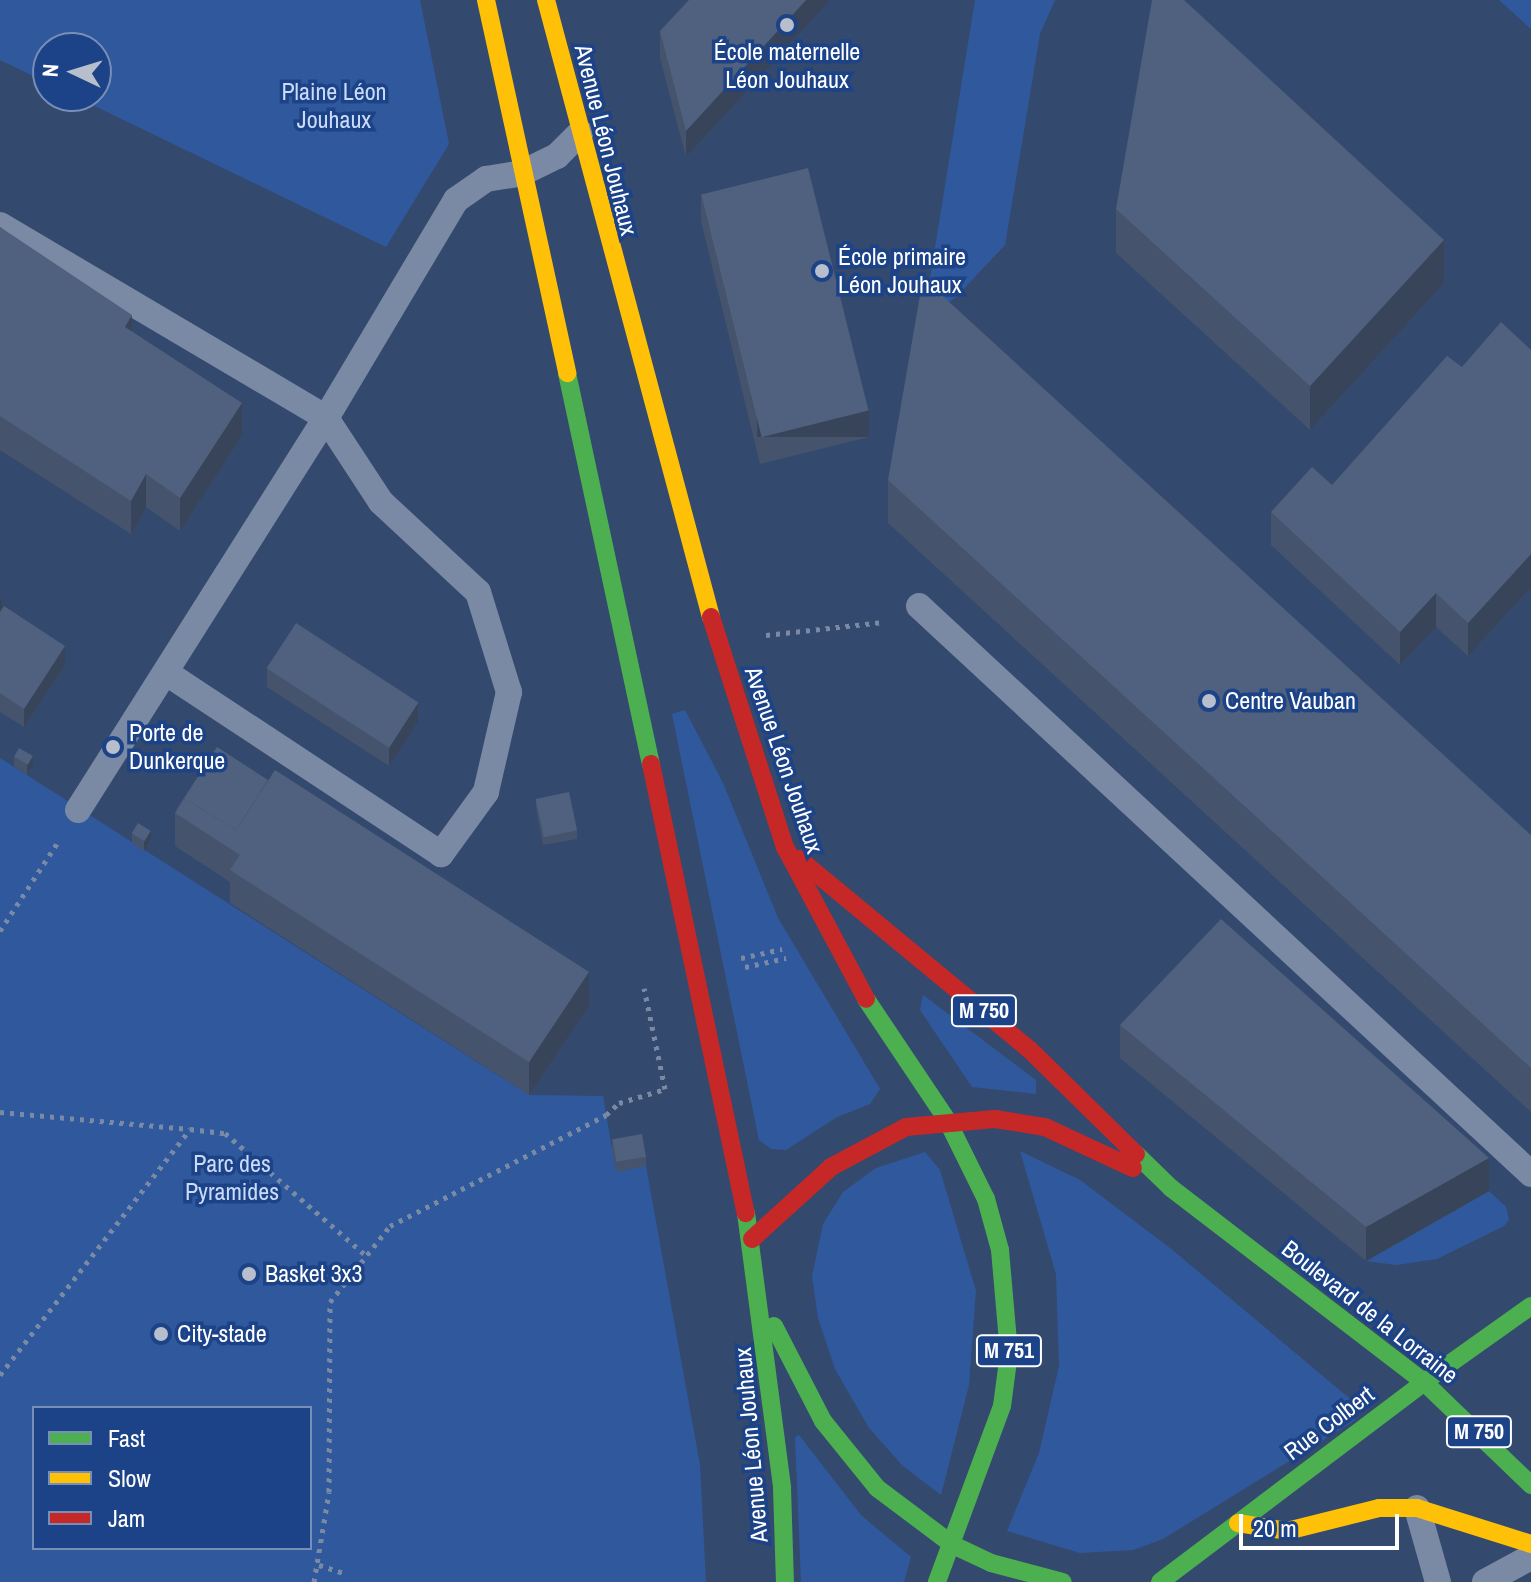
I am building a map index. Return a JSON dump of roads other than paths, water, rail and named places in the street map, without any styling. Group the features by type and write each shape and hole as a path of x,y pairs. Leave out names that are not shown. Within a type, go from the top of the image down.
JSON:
{"main road":[{"name":"Avenue Léon Jouhaux","path":"486,0 752,1239 782,1488 785,1582"},
{"name":"Avenue Léon Jouhaux","path":"546,0 717,640 785,847 853,980 947,1120 986,1199 1000,1250 1009,1353 989,1452 937,1582"},
{"name":"Boulevard de la Lorraine","path":"785,847 1029,1049 1171,1188 1424,1382 1531,1485"},
{"name":"Boulevard de la Lorraine","path":"752,1239 843,1159 906,1127 947,1120 995,1119 1045,1127 1171,1188"},
{"name":"Avenue Léon Jouhaux","path":"761,1303 823,1421 877,1488 953,1545 991,1563 1063,1582"},
{"name":"Rue Colbert","path":"1160,1582 1424,1382 1531,1306"},
{"path":"1238,1523 1287,1531 1379,1508 1417,1508 1449,1514 1531,1544"}],"lane":[{"path":"78,810 326,418 456,200 486,179 522,173 557,156 580,133"},
{"path":"0,225 326,418 381,502 478,592 509,692 486,792 441,854 166,673"},
{"path":"908,613 1531,1174"},
{"path":"1417,1508 1438,1582"},
{"path":"1485,1582 1531,1557"}],"place":[{"name":"École maternelle Léon Jouhaux","path":"787,25"},
{"name":"École primaire Léon Jouhaux","path":"822,271"},
{"name":"Centre Vauban","path":"1209,701"},
{"name":"Porte de Dunkerque","path":"113,747"},
{"name":"Basket 3x3","path":"249,1274"},
{"name":"City-stade","path":"161,1334"}],"park label":[{"name":"Plaine Léon Jouhaux","path":"334,106"},
{"name":"Parc des Pyramides","path":"232,1178"}]}
